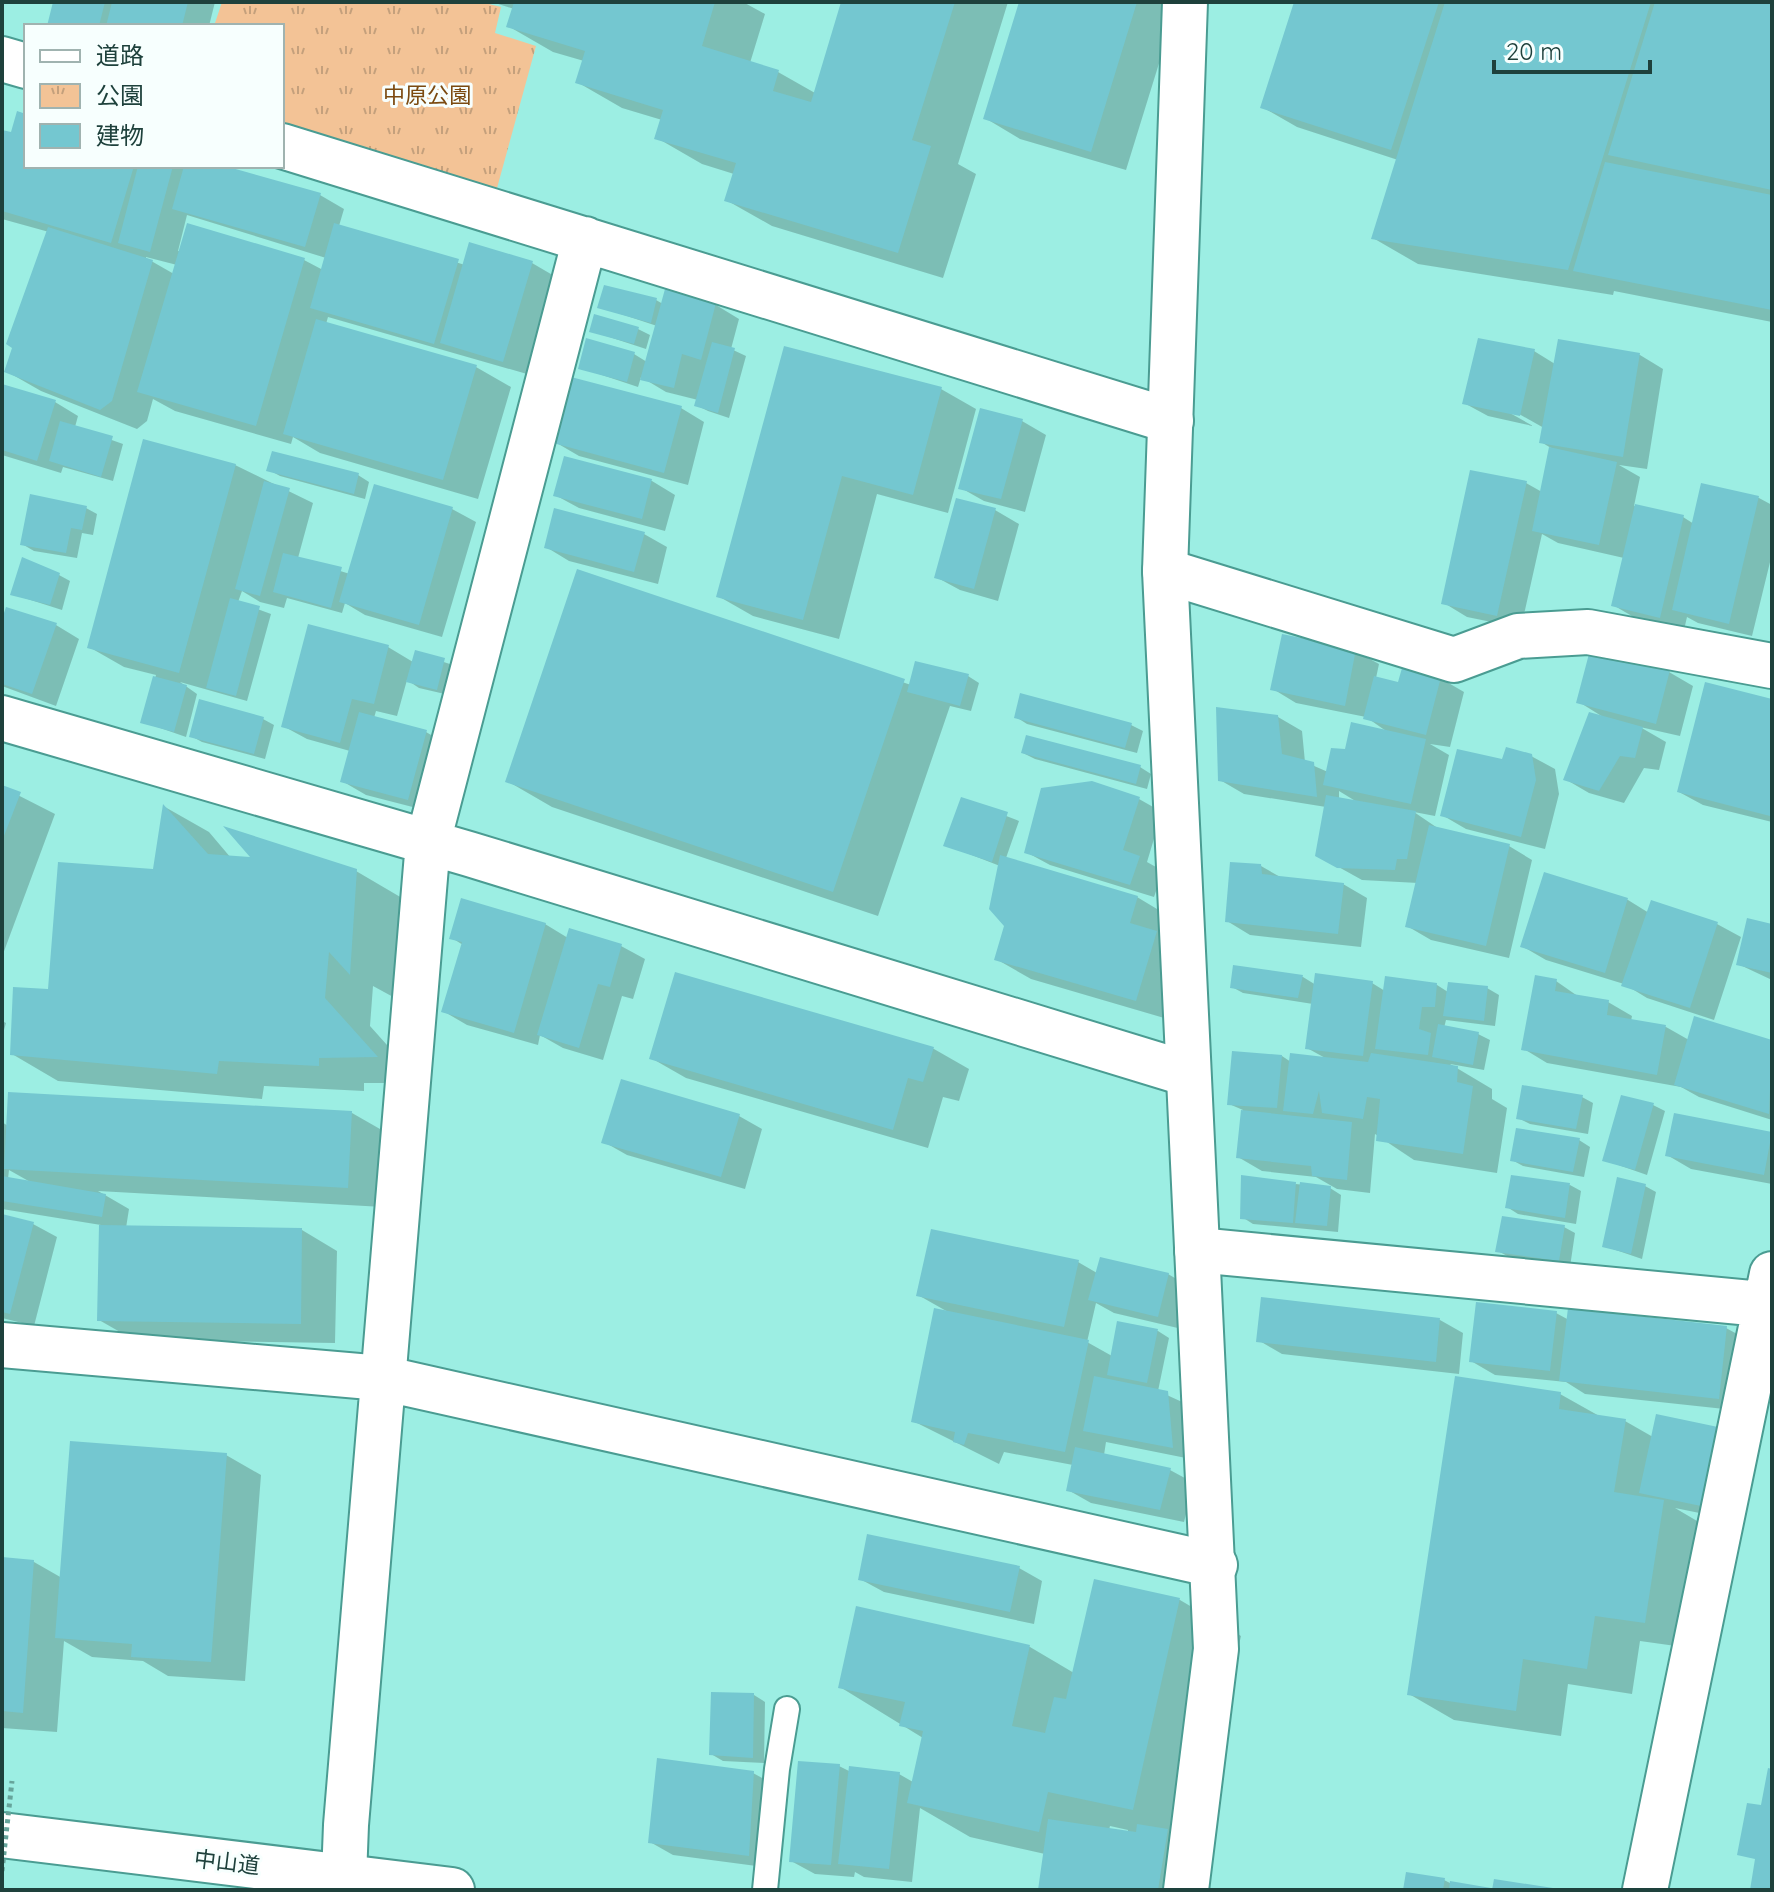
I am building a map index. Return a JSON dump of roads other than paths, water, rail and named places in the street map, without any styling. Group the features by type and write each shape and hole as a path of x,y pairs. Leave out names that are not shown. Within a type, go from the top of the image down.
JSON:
{"main road":[{"path":"1185,2 1165,571 1215,1565 1216,1649 1186,1890"},
{"path":"2,59 24,65"},
{"path":"284,147 1171,421"},
{"path":"344,1877 382,1378 428,842 585,239"},
{"path":"1165,571 1454,660 1518,636 1588,632 1772,666"},
{"path":"2,718 428,842 1188,1074"},
{"path":"1197,1250 1769,1294 1645,1890"},
{"path":"2,1345 382,1378 1215,1565"},
{"name":"中山道","path":"2,1835 452,1890"}],"lane":[{"path":"765,1890 777,1769 787,1709"}],"park label":[{"name":"中原公園","path":"427,95"}]}
